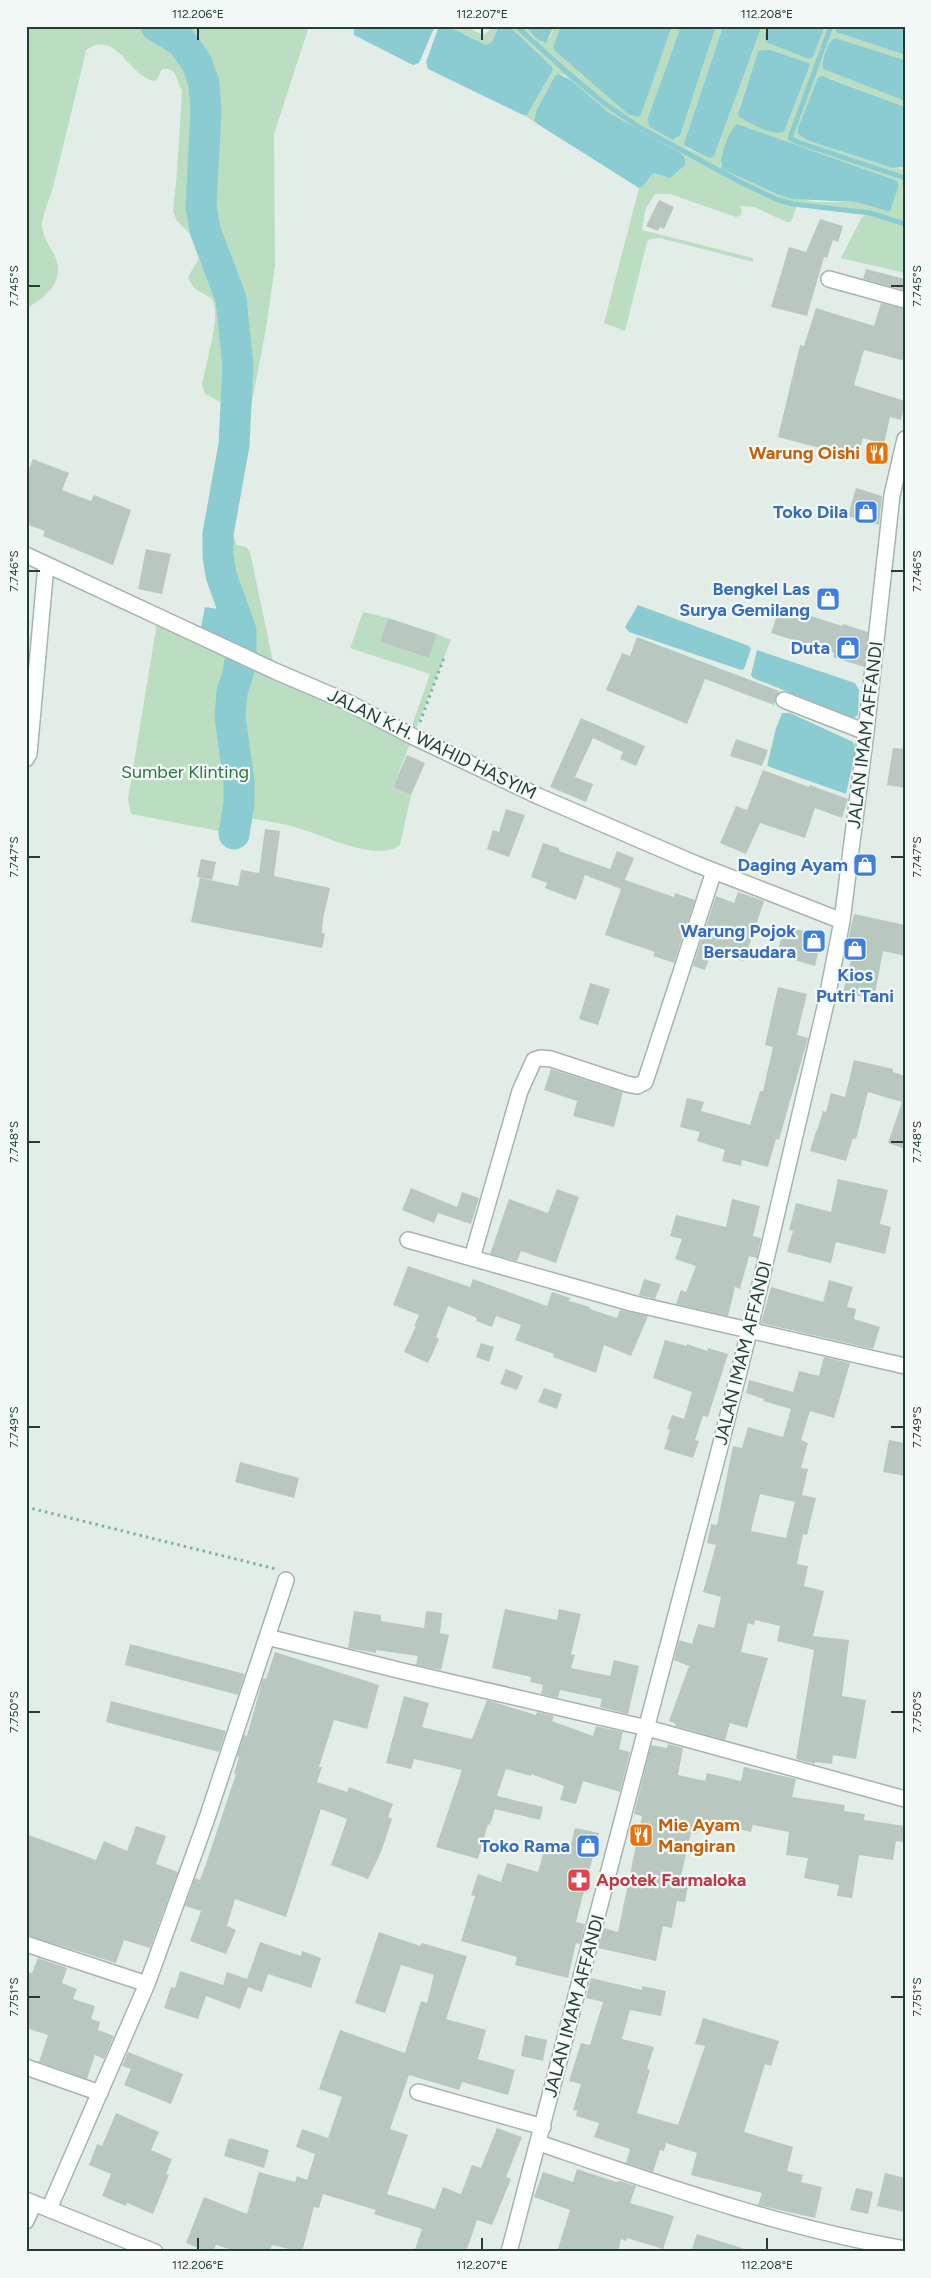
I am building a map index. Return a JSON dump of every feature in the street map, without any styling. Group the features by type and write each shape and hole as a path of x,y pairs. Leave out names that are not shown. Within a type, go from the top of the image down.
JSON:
{"street":[{"path":"829,279 905,300"},
{"name":"JALAN IMAM AFFANDI","path":"509,2252 750,1332 826,1003 842,921 866,732 892,495 905,439"},
{"name":"JALAN K.H. WAHID HASYIM","path":"26,555 248,658 345,700 414,737 538,796 714,871 842,921"},
{"path":"26,758 29,754 46,564"},
{"path":"784,700 866,732"},
{"path":"472,1258 520,1091 534,1060 540,1058 551,1059 636,1086 645,1082 714,871"},
{"path":"408,1240 632,1302 750,1332 905,1366"},
{"path":"49,2209 147,1984 206,1821 286,1580"},
{"path":"266,1637 647,1728 905,1799"},
{"path":"26,1944 147,1984"},
{"path":"26,2067 100,2093"},
{"path":"418,2092 543,2127"},
{"path":"539,2143 712,2202 864,2242 905,2249"},
{"path":"26,2221 30,2202 155,2252"}],"path":[{"path":"414,737 445,655"},
{"path":"26,1507 273,1569 285,1574 286,1580"}],"green space":[{"path":"26,26 309,26 274,134 275,266 266,329 249,417 205,394 202,384 214,327 215,306 209,297 196,289 190,282 188,277 199,258 199,250 194,238 177,221 173,211 182,91 174,72 168,69 162,69 156,81 146,78 123,56 107,45 97,45 86,50 53,187 42,224 45,239 58,264 58,272 54,284 48,292 26,309"},
{"path":"447,26 466,26 482,35 488,32 491,26 499,26 492,42 486,45"},
{"path":"509,26 525,26 542,43 550,38 554,26 561,26 554,44 637,117 641,114 672,26 681,26 647,120 676,140 680,136 716,26 723,26 684,143 685,147 709,158 714,156 762,26 768,26 765,35 813,57 825,26 836,26 836,32 905,55 905,60 835,38 825,52 822,61 823,69 905,101 905,107 829,78 798,128 809,141 893,168 905,169 905,189 902,189 905,217 905,273 841,258 862,217 869,213 794,204 796,208 791,222 787,222 754,207 740,206 742,210 741,215 736,217 670,194 655,194 646,208 642,230 753,258 753,262 660,238 650,239 647,242 625,331 604,323 639,188 654,173 667,177 685,159 682,154 608,112 564,75 559,74 550,85 534,115 536,123 523,115 529,112 553,70","holes":["762,50 771,50 809,63 810,65 786,127 738,110 758,53","737,124 895,180 887,211 856,202 816,202 777,194 723,169 720,165"]},
{"name":"Sumber Klinting","path":"226,528 233,531 236,545 246,547 250,552 275,671 409,734 430,674 350,648 363,612 388,618 380,642 429,658 437,634 451,640 393,787 411,795 400,845 390,850 364,849 290,826 237,816 234,834 131,814 128,799 158,616 241,649 239,622 224,582 217,554 216,542 219,533"}],"water":[{"path":"354,26 435,26 419,63 413,65 354,35"},
{"path":"439,26 447,26 486,45 492,42 499,26 509,26 552,67 553,70 527,115 523,115 428,69 426,62"},
{"path":"525,26 554,26 546,43 538,40"},
{"path":"561,26 672,26 641,115 637,117 628,114 554,50 554,44"},
{"path":"681,26 716,26 680,136 673,140 650,127 647,120"},
{"path":"723,26 762,26 714,156 709,158 685,146 684,143"},
{"path":"768,26 825,26 813,57 809,59 766,42 765,35"},
{"path":"836,26 905,26 905,55 836,32"},
{"path":"835,38 905,60 905,101 823,69 825,52 829,43"},
{"path":"771,50 809,63 810,65 784,132 767,131 739,117 738,113 758,52"},
{"path":"559,74 572,81 608,112 682,154 685,159 685,165 670,178 654,173 639,188 536,123 534,119 536,111 555,76"},
{"path":"822,76 905,107 903,167 893,168 809,141 798,134 798,128 818,78"},
{"path":"737,124 895,180 899,185 890,211 856,202 792,199 722,169 725,145"},
{"path":"638,605 749,646 751,649 744,669 741,670 629,632 625,627"},
{"path":"205,607 224,610 236,628 235,643 203,630 201,627"},
{"path":"757,650 855,683 859,690 858,715 853,718 753,678 751,675"},
{"path":"782,713 790,713 853,742 856,749 846,794 767,766 776,728"}],"building":[{"path":"659,200 674,207 664,229 660,227 658,231 646,226"},
{"path":"820,219 843,226 838,242 833,240 827,258 824,257 807,316 771,307 789,247 806,252"},
{"path":"866,269 905,279 905,290 863,279"},
{"path":"881,303 905,309 905,361 864,350 854,385 905,401 901,420 890,417 884,444 863,438 857,458 778,437 800,345 804,346 816,308 874,326"},
{"path":"33,459 69,473 62,490 91,501 94,495 131,510 113,565 43,536 45,531 26,524 26,477"},
{"path":"856,488 882,496 879,525 848,516"},
{"path":"146,549 171,554 162,594 138,589"},
{"path":"780,606 842,626 843,624 868,632 864,667 833,657 834,653 771,633"},
{"path":"388,618 437,634 429,658 380,642"},
{"path":"637,637 779,691 774,705 705,679 687,724 606,690 622,653 630,656"},
{"path":"581,718 645,746 636,766 620,759 623,752 593,738 575,777 593,784 586,802 550,787"},
{"path":"736,739 768,750 762,766 730,756"},
{"path":"893,748 905,749 905,788 887,785"},
{"path":"407,755 425,763 411,795 393,787"},
{"path":"763,770 848,799 842,818 815,808 805,838 760,823 746,854 720,843 736,806 747,810"},
{"path":"506,809 525,815 509,857 487,849 493,830 499,832"},
{"path":"265,829 280,831 274,876 330,888 323,919 322,933 325,934 322,948 191,922 200,878 238,886 241,870 259,873"},
{"path":"543,843 559,848 559,851 610,869 617,851 634,858 625,880 674,897 675,893 695,900 674,963 653,956 655,952 605,935 621,889 585,875 576,900 545,888 547,883 531,877"},
{"path":"201,859 216,862 212,880 197,877"},
{"path":"738,892 764,901 744,961 712,951 705,970 693,966 716,896 734,903"},
{"path":"854,914 905,925 905,956 883,951 874,999 843,993 851,959 844,958"},
{"path":"784,926 822,936 815,966 777,955"},
{"path":"590,983 610,989 598,1025 579,1019"},
{"path":"778,987 807,994 797,1035 808,1038 779,1140 776,1139 768,1167 742,1160 741,1166 722,1161 725,1150 697,1141 700,1132 680,1127 687,1098 704,1102 701,1111 750,1125 760,1091 763,1091 773,1047 765,1045"},
{"path":"854,1060 893,1069 893,1072 905,1076 905,1149 888,1143 902,1102 868,1092 856,1139 853,1138 846,1161 810,1151 823,1111 826,1112 831,1093 845,1097"},
{"path":"551,1069 623,1092 614,1127 573,1116 577,1101 544,1090"},
{"path":"838,1179 888,1190 880,1224 891,1227 885,1254 836,1242 831,1263 787,1252 793,1231 789,1230 796,1203 831,1212"},
{"path":"411,1188 457,1207 462,1192 479,1198 471,1224 438,1213 434,1223 402,1210"},
{"path":"557,1189 579,1197 556,1263 521,1251 517,1261 490,1254 509,1199 548,1213"},
{"path":"732,1199 760,1206 753,1236 761,1238 757,1258 749,1256 740,1289 735,1287 728,1316 676,1304 681,1290 686,1292 696,1266 675,1259 682,1239 670,1236 676,1215 726,1227"},
{"path":"408,1266 470,1287 473,1279 547,1306 552,1292 570,1298 569,1301 617,1318 620,1310 648,1316 631,1356 604,1345 596,1373 553,1357 554,1354 515,1340 521,1325 496,1316 492,1327 476,1321 477,1318 448,1306 436,1337 439,1339 428,1363 404,1352 419,1315 393,1305"},
{"path":"644,1279 661,1284 655,1299 639,1295"},
{"path":"829,1280 853,1287 847,1307 856,1309 854,1319 880,1327 873,1349 761,1323 771,1287 823,1302"},
{"path":"665,1340 687,1346 687,1344 707,1351 708,1348 728,1354 708,1417 703,1416 695,1440 699,1441 693,1458 664,1449 670,1430 667,1429 672,1415 684,1419 692,1392 653,1378"},
{"path":"481,1343 494,1347 489,1362 476,1357"},
{"path":"824,1357 850,1363 834,1418 810,1411 801,1440 808,1443 801,1468 808,1469 802,1495 816,1498 807,1535 803,1534 797,1564 808,1566 804,1586 824,1591 813,1636 849,1640 842,1696 866,1700 856,1759 833,1755 832,1764 815,1762 815,1764 796,1759 814,1650 777,1641 780,1626 755,1620 754,1625 748,1623 741,1652 768,1658 747,1728 730,1723 725,1740 675,1726 676,1724 669,1721 689,1666 674,1660 679,1640 692,1644 698,1624 714,1628 721,1597 703,1592 716,1545 707,1543 711,1524 717,1525 733,1446 742,1448 748,1427 783,1437 791,1409 763,1401 764,1399 746,1393 749,1380 793,1392 799,1371 819,1376","holes":["760,1494 795,1502 786,1538 751,1531"]},
{"path":"506,1369 523,1376 517,1390 500,1384"},
{"path":"544,1388 562,1394 557,1409 538,1402"},
{"path":"889,1440 905,1443 905,1476 883,1472"},
{"path":"240,1462 299,1478 294,1498 235,1482"},
{"path":"505,1609 557,1620 559,1609 581,1614 571,1654 575,1655 571,1668 610,1676 614,1660 639,1666 628,1714 600,1707 602,1699 560,1690 558,1698 541,1694 543,1685 530,1682 531,1677 492,1668"},
{"path":"354,1611 381,1615 381,1621 424,1628 426,1611 442,1613 440,1633 449,1635 441,1670 416,1665 418,1656 376,1650 376,1653 348,1648"},
{"path":"130,1644 245,1674 238,1695 125,1665"},
{"path":"275,1652 379,1685 367,1729 334,1720 319,1767 322,1767 317,1782 347,1792 349,1787 393,1804 388,1817 392,1819 381,1852 368,1879 331,1865 347,1819 321,1809 286,1917 235,1899 227,1926 236,1930 226,1954 190,1941 201,1911 185,1906 195,1878 200,1880 208,1858 236,1774 234,1773 239,1757 237,1756 244,1735 247,1736 263,1678 266,1679"},
{"path":"404,1696 429,1703 422,1727 472,1739 487,1700 536,1715 537,1712 554,1716 552,1721 593,1736 596,1726 623,1732 619,1749 630,1752 620,1792 583,1781 576,1804 560,1800 564,1786 531,1774 531,1776 506,1769 497,1796 543,1807 540,1820 495,1809 490,1825 488,1824 478,1859 436,1847 462,1770 414,1759 411,1769 386,1763"},
{"path":"111,1701 226,1731 219,1752 106,1722"},
{"path":"668,1744 683,1748 678,1775 705,1781 707,1773 741,1781 744,1767 796,1779 792,1797 845,1805 844,1811 865,1814 864,1820 905,1826 905,1842 896,1841 893,1860 859,1855 852,1898 837,1896 839,1885 804,1878 808,1858 786,1855 789,1832 753,1825 751,1832 712,1822 712,1825 699,1822 697,1834 691,1833 680,1880 689,1881 685,1902 677,1901 672,1928 663,1926 656,1961 598,1948 604,1928 618,1932 642,1816 634,1814 651,1745 667,1748"},
{"path":"136,1826 166,1836 156,1864 178,1872 150,1948 124,1940 116,1963 26,1935 26,1834 96,1860 104,1841 127,1851"},
{"path":"575,1828 599,1833 576,1922 585,1924 580,1944 576,1943 568,1978 515,1965 517,1957 461,1941 475,1896 471,1895 478,1874 501,1882 507,1863 538,1872 546,1843 570,1848"},
{"path":"379,1932 420,1946 422,1943 467,1956 446,2019 486,2030 478,2059 515,2070 508,2095 462,2082 459,2090 409,2075 390,2129 408,2135 387,2194 435,2209 443,2187 461,2194 472,2165 481,2168 497,2128 522,2137 506,2177 511,2179 492,2225 477,2220 466,2252 414,2252 422,2229 374,2214 376,2210 323,2194 319,2208 314,2207 302,2252 272,2245 270,2252 239,2252 216,2245 213,2252 208,2252 186,2243 204,2197 247,2214 259,2172 295,2182 297,2176 307,2180 315,2154 296,2147 302,2129 328,2138 342,2097 319,2089 340,2030 405,2053 421,2001 427,2003 434,1975 401,1965 385,2013 355,2003"},
{"path":"260,1942 301,1956 302,1951 321,1958 311,1988 268,1974 262,1992 248,1987 240,2009 206,1996 198,2019 164,2008 171,1987 175,1988 180,1971 223,1985 227,1972 247,1979"},
{"path":"38,1958 67,1968 62,1983 77,1989 73,1999 95,2006 91,2019 100,2022 98,2030 114,2036 104,2059 95,2055 87,2079 39,2062 48,2035 26,2028 26,1971 32,1973"},
{"path":"591,1978 642,1990 642,1986 666,1991 661,2016 630,2010 622,2039 654,2047 647,2069 650,2070 637,2113 678,2125 705,2046 695,2044 703,2018 779,2041 771,2066 765,2064 744,2132 793,2147 787,2171 803,2175 801,2182 822,2187 815,2218 758,2205 762,2193 691,2175 697,2153 666,2143 664,2151 660,2150 653,2172 626,2163 630,2149 594,2137 599,2123 576,2116 577,2111 573,2110 581,2084 569,2081 581,2043 590,2045 603,2002 586,1998"},
{"path":"525,2035 547,2040 543,2061 521,2056"},
{"path":"128,2052 183,2074 171,2104 124,2085 131,2069 122,2066"},
{"path":"116,2113 159,2132 151,2150 172,2159 166,2174 169,2175 153,2214 127,2203 126,2206 102,2196 111,2174 89,2165 97,2144 102,2146"},
{"path":"229,2138 269,2150 264,2168 224,2156"},
{"path":"577,2169 616,2182 620,2181 636,2186 630,2203 674,2216 663,2249 627,2238 626,2241 621,2239 618,2252 557,2252 570,2210 534,2197 543,2172 573,2182"},
{"path":"885,2173 905,2178 905,2212 877,2206"},
{"path":"856,2188 873,2192 868,2214 850,2210"},
{"path":"697,2234 745,2249 744,2252 691,2252"}],"waterway":[{"path":"156,26 181,41 197,63 204,84 206,112 201,206 205,230 231,299 238,365 234,445 218,534 218,556 221,575 241,631 241,655 238,674 232,692 230,717 239,781 239,803 234,834"},
{"path":"516,26 604,103 639,127 742,183 778,200 793,204 870,213 905,224"},
{"path":"831,26 790,138 905,178"}],"place":[{"name":"Warung Oishi","path":"877,453"},
{"name":"Toko Dila","path":"866,512"},
{"name":"Bengkel Las Surya Gemilang","path":"828,599"},
{"name":"Duta","path":"848,648"},
{"name":"Daging Ayam","path":"865,865"},
{"name":"Warung Pojok Bersaudara","path":"814,941"},
{"name":"Kios Putri Tani","path":"855,949"},
{"name":"Mie Ayam Mangiran","path":"641,1835"},
{"name":"Toko Rama","path":"588,1846"},
{"name":"Apotek Farmaloka","path":"579,1880"}]}
